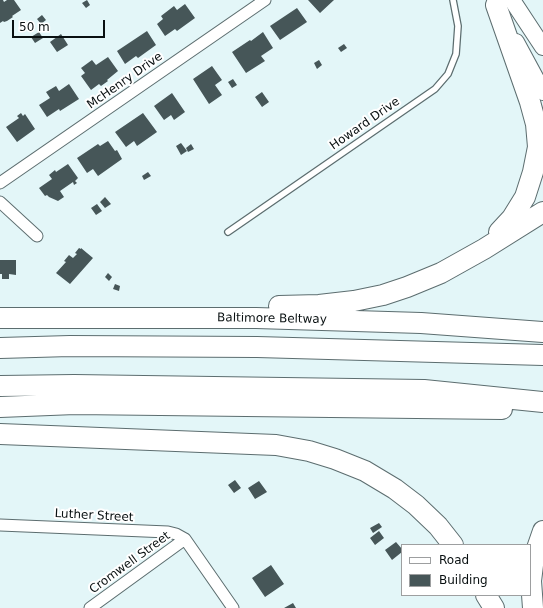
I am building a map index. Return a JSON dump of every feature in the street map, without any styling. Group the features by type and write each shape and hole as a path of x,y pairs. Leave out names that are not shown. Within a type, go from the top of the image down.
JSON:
{"highway":[{"path":"484,249 512,218 525,197 533,172 538,147 536,124 501,2"},
{"path":"68,317 319,305 354,301 383,295 408,287 441,273 484,249 543,212"},
{"name":"Baltimore Beltway","path":"0,318 256,318 421,323 543,332"},
{"path":"0,348 70,346 249,347 543,355"},
{"path":"0,386 74,385 424,390 543,402"},
{"path":"0,407 76,404 543,410"},
{"path":"0,434 276,445 309,451 335,459 365,471 394,489 416,505 438,526 452,544"},
{"path":"533,608 531,581 534,557 543,531"},
{"path":"487,596 494,608"}],"main road":[{"path":"501,2 543,47"},
{"path":"501,2 543,92"}],"street":[{"name":"McHenry Drive","path":"0,183 265,0"},
{"path":"0,202 37,236"},
{"name":"Luther Street","path":"0,525 168,532 176,534 185,540"},
{"path":"185,540 233,608"},
{"name":"Cromwell Street","path":"90,608 185,540"}],"lane":[{"name":"Howard Drive","path":"228,232 435,88 448,74 456,54 458,26 453,0"}],"building":[{"path":"0,0 3,0 4,2 7,0 14,0 21,10 7,21 0,23"},
{"path":"87,0 90,5 86,8 82,3"},
{"path":"308,0 334,0 320,13"},
{"path":"185,4 195,18 177,31 175,29 165,36 157,24 163,19 161,16 174,6 177,10"},
{"path":"297,8 307,22 280,40 270,26"},
{"path":"42,15 46,20 41,24 37,19"},
{"path":"147,31 156,45 138,58 136,56 125,64 117,51"},
{"path":"39,32 43,38 35,43 31,37"},
{"path":"263,32 273,48 261,56 265,61 246,73 232,52"},
{"path":"61,34 68,45 57,52 50,42"},
{"path":"344,44 347,48 341,52 338,48"},
{"path":"108,57 118,71 101,86 99,84 91,90 81,76 85,73 81,68 92,60 96,65"},
{"path":"319,60 322,65 317,69 314,63"},
{"path":"212,66 222,80 215,85 222,95 209,104 193,79"},
{"path":"233,79 237,85 232,88 228,82"},
{"path":"69,84 79,99 47,117 39,105 50,98 46,92 56,86 59,91"},
{"path":"262,92 269,102 262,107 255,97"},
{"path":"172,93 185,112 174,120 171,115 164,120 154,106"},
{"path":"21,113 23,116 25,114 35,129 17,142 6,127 19,118 17,116"},
{"path":"143,113 157,132 137,146 134,141 126,147 115,132"},
{"path":"108,141 115,151 117,150 122,159 98,176 93,169 87,173 77,158 98,144 100,146"},
{"path":"181,143 187,151 181,155 176,146"},
{"path":"191,144 194,149 188,152 186,148"},
{"path":"68,164 78,178 75,181 77,183 74,185 73,182 60,191 64,197 58,201 47,195 45,196 39,188 52,179 49,175 55,170 56,172"},
{"path":"148,172 151,176 144,180 142,176"},
{"path":"105,197 111,204 105,208 100,202"},
{"path":"97,204 102,211 96,215 91,208"},
{"path":"79,248 93,258 70,284 56,273 66,262 64,261 69,255 73,258 77,254 75,253"},
{"path":"0,260 16,260 16,275 9,274 9,279 2,279 2,274 0,274"},
{"path":"108,273 112,277 109,281 105,277"},
{"path":"115,284 120,286 119,291 113,289"},
{"path":"235,480 241,488 234,493 228,485"},
{"path":"259,481 267,492 255,499 248,488"},
{"path":"379,523 382,527 373,533 370,528"},
{"path":"379,531 384,538 375,545 370,538"},
{"path":"396,542 401,548 401,553 392,560 385,550"},
{"path":"271,565 284,584 265,597 252,578"},
{"path":"293,603 296,608 284,608"}]}
